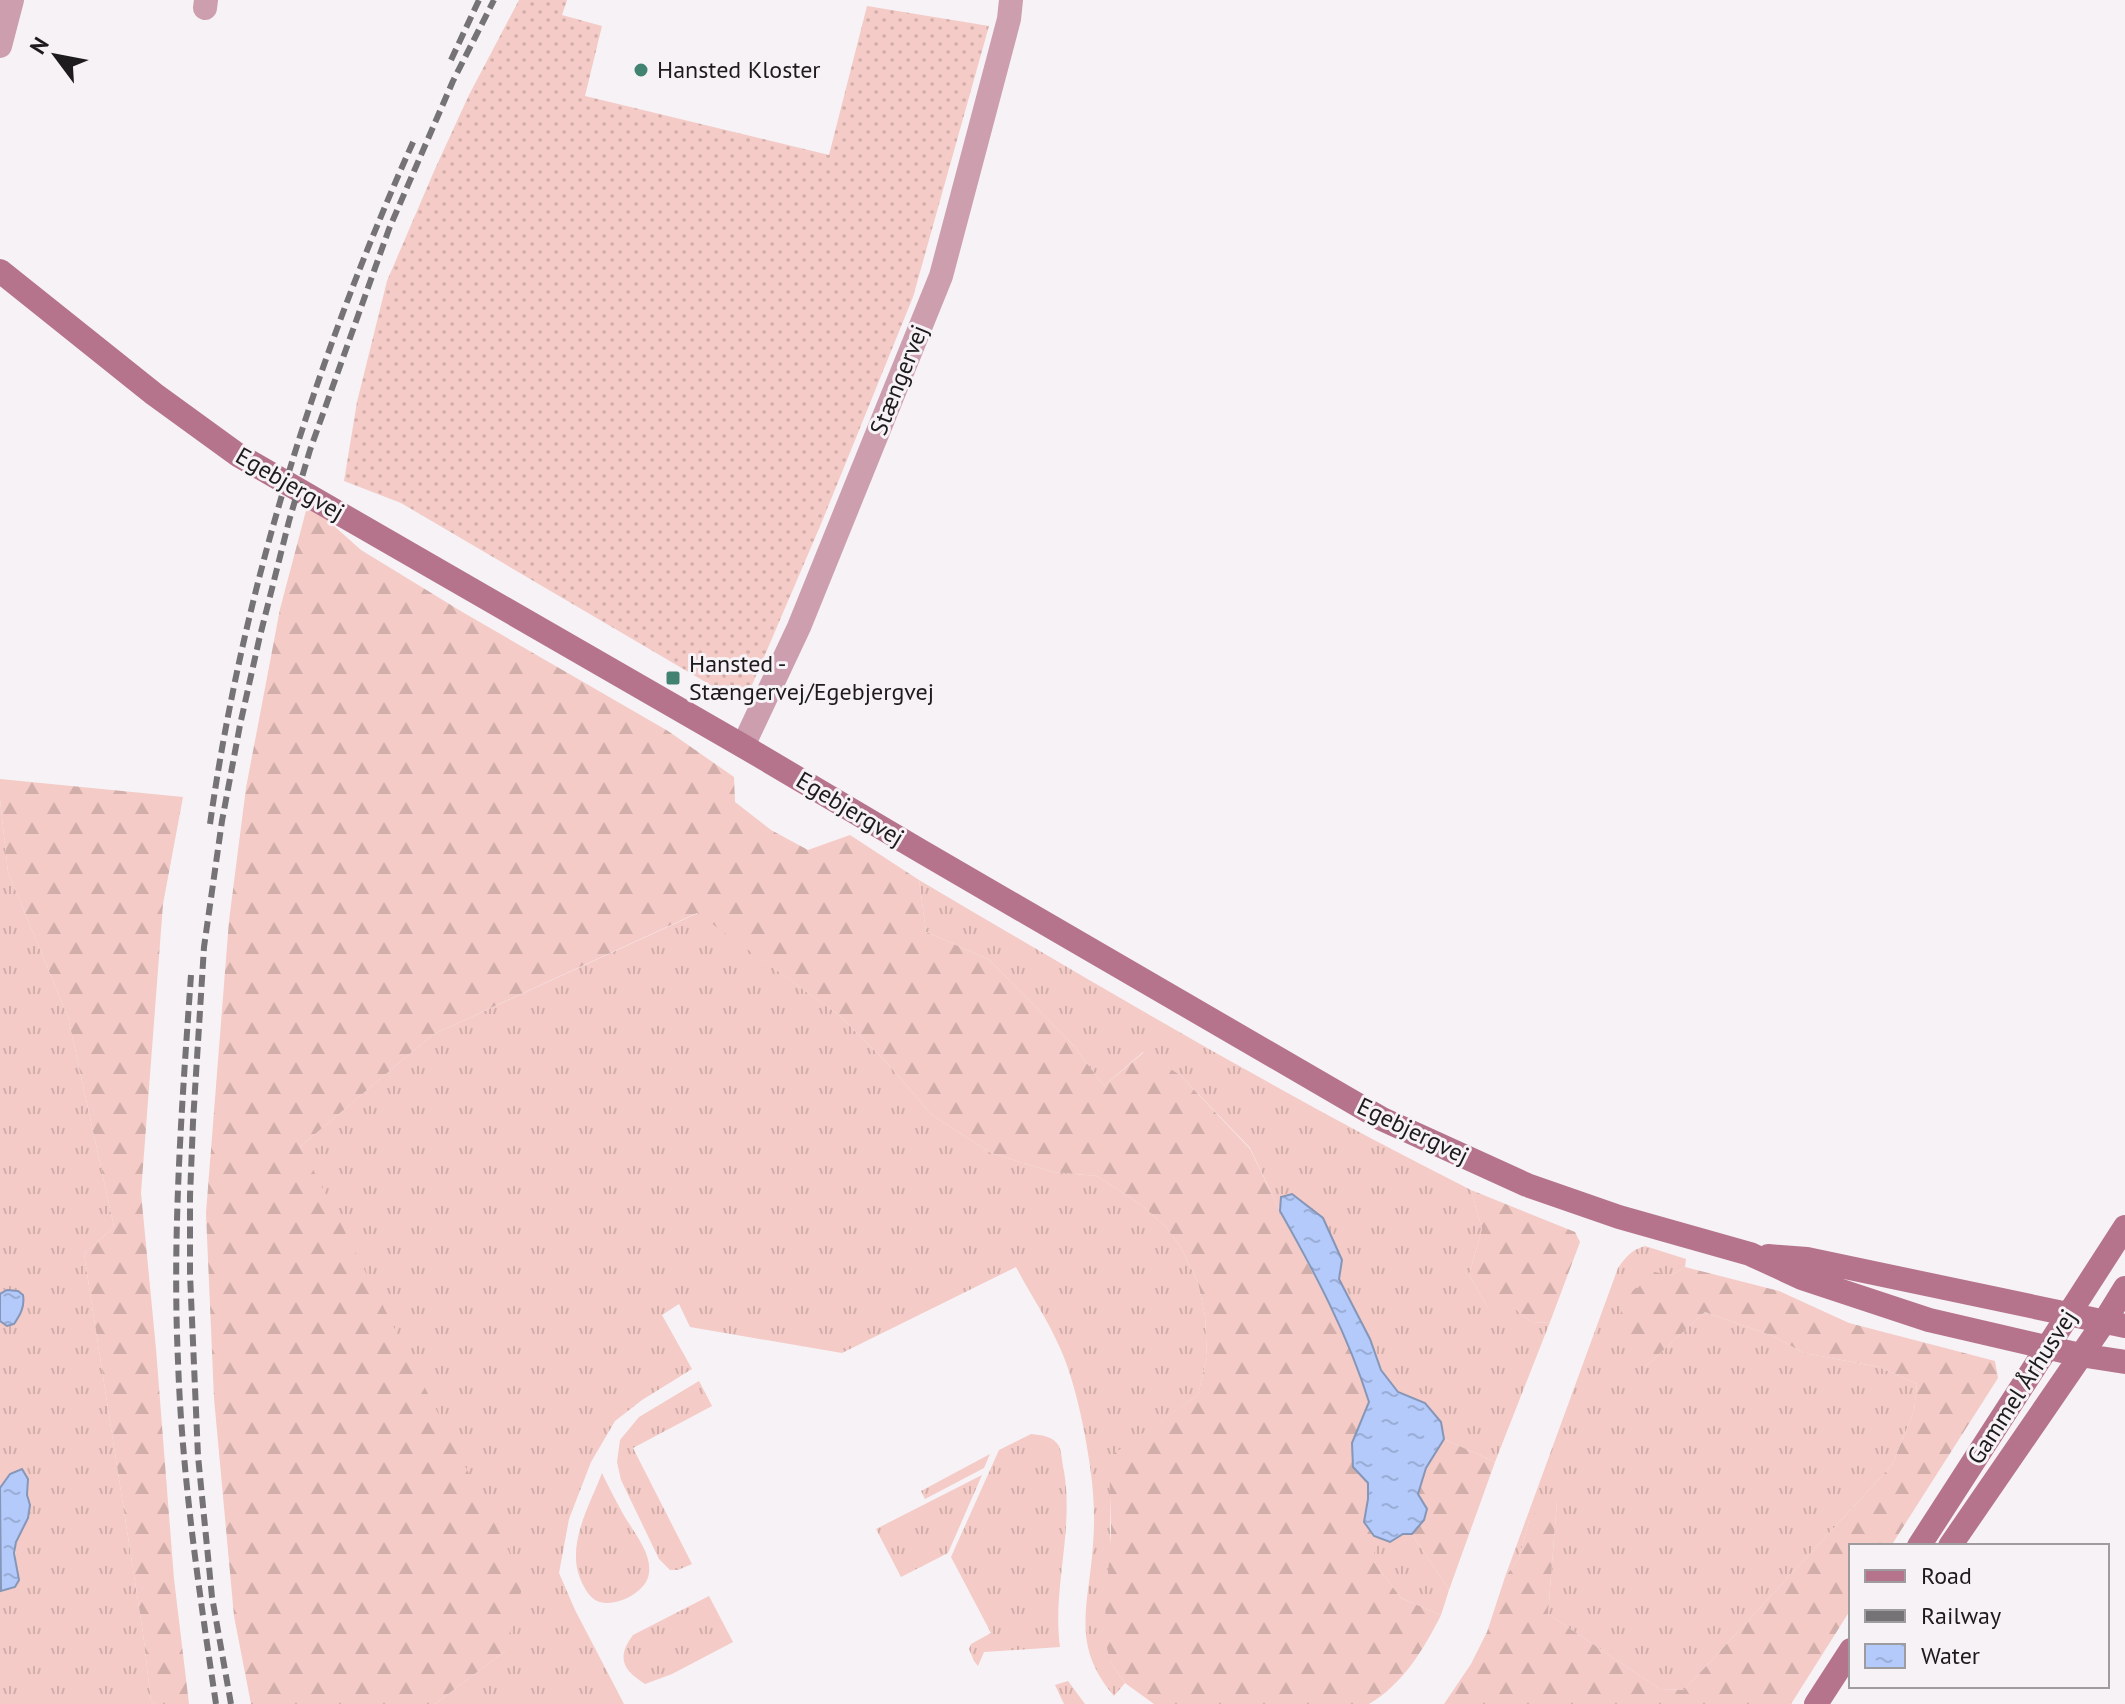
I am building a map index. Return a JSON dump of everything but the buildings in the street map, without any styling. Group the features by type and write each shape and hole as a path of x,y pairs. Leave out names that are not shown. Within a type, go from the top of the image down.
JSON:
{"street":[{"path":"0,46 12,0"},
{"name":"Stængervej","path":"743,746 799,627 941,276 1009,19 1011,0"},
{"name":"Egebjergvej","path":"0,271 154,394 238,455 1382,1119 1527,1185 1619,1217 1750,1254 1802,1278 1929,1320 2080,1355 2125,1362"},
{"name":"Gammel Århusvej","path":"1920,1544 2125,1227"},
{"name":"Egebjergvej","path":"1750,1254 1807,1259 2114,1324"},
{"name":"Gammel Århusvej","path":"1951,1544 2080,1355 2114,1324 2125,1288"},
{"path":"1816,1704 1849,1653"},
{"path":"1830,1704 1849,1680"}],"green space":[{"path":"519,0 567,0 562,15 602,26 585,96 829,155 867,6 989,26 913,297 752,685 731,697 401,503 344,481 357,402 387,281 469,95"},
{"path":"307,507 325,518 361,550 668,731 734,777 735,802 771,830 808,850 850,835 919,880 926,932 988,959 1074,1046 1104,1086 1144,1052 1180,1075 1250,1149 1357,1363 1369,1402 1352,1443 1353,1467 1368,1483 1364,1522 1374,1536 1374,1562 1401,1598 1441,1615 1419,1653 1392,1687 1369,1704 1154,1704 1125,1683 1110,1662 1104,1633 1111,1530 1109,1457 1198,1395 1207,1357 1205,1316 1198,1282 1181,1248 1166,1227 1144,1207 1097,1176 1053,1172 991,1153 932,1115 887,1063 840,1016 697,913 432,1035 301,1146 524,1581 505,1651 435,1704 251,1704 234,1616 214,1398 206,1213 229,921 246,788 280,609"},
{"path":"0,779 183,797 163,904 141,1193 174,1579 189,1704 156,1704 151,1701 84,1254 114,1227 68,1017 8,872"},
{"path":"0,799 8,872 68,1017 114,1227 84,1254 151,1701 156,1704 0,1704 0,1590 17,1564 17,1542 30,1505 26,1495 28,1479 10,1474 0,1488 0,1321 7,1290 0,1294"},
{"path":"919,880 1261,1078 1471,1190 1482,1229 1469,1275 1488,1308 1514,1308 1533,1323 1550,1322 1495,1462 1444,1439 1441,1422 1425,1403 1398,1392 1381,1369 1370,1339 1339,1279 1342,1259 1281,1197 1280,1211 1250,1148 1180,1075 1143,1052 1104,1086 1074,1046 988,959 926,932"},
{"path":"698,913 840,1016 887,1063 932,1115 991,1153 1053,1172 1097,1176 1144,1207 1166,1227 1181,1248 1198,1282 1205,1316 1207,1357 1198,1395 1110,1457 1110,1662 1125,1683 1114,1696 1100,1677 1087,1642 1086,1606 1094,1506 1079,1406 1060,1348 1016,1267 842,1353 690,1327 679,1304 662,1315 692,1369 615,1421 591,1462 569,1519 559,1573 624,1704 435,1704 505,1651 301,1146 432,1035"},
{"path":"1471,1190 1575,1232 1580,1242 1550,1322 1533,1323 1514,1308 1488,1308 1469,1275 1482,1229"},
{"path":"1645,1246 1686,1259 1685,1267 1670,1276 1645,1367 1705,1312 1773,1336 1804,1353 1879,1367 1917,1384 1914,1411 1892,1465 1684,1690 1660,1689 1548,1614 1557,1501 1529,1521 1519,1558 1505,1577 1618,1268 1629,1254"},
{"path":"1685,1267 1779,1291 1849,1323 1995,1361 1998,1378 1892,1544 1849,1544 1849,1612 1791,1704 1444,1704 1471,1664 1487,1632 1505,1577 1519,1558 1529,1521 1543,1501 1554,1497 1557,1501 1548,1614 1660,1689 1684,1690 1892,1465 1914,1411 1917,1384 1879,1367 1804,1353 1773,1336 1705,1312 1645,1367 1628,1350 1621,1334 1620,1317 1625,1294 1639,1287 1648,1270 1670,1276"},
{"path":"699,1381 712,1406 633,1448 692,1564 670,1570 659,1559 621,1480 617,1462 620,1440 639,1417"},
{"path":"1031,1434 1054,1440 1060,1449 1064,1471 1066,1516 1058,1625 1060,1647 984,1652 978,1666 969,1649 971,1644 991,1633 951,1557 999,1450"},
{"path":"1444,1439 1495,1462 1449,1590 1412,1534 1424,1520 1418,1494 1426,1468"},
{"path":"990,1454 984,1468 925,1499 921,1491"},
{"path":"602,1473 644,1549 649,1565 647,1580 636,1593 610,1603 595,1600 583,1586 576,1556 583,1519"},
{"path":"982,1475 948,1553 901,1577 876,1529"},
{"path":"1403,1534 1412,1534 1449,1590 1441,1615 1401,1598 1374,1562 1374,1536 1390,1542"},
{"path":"709,1596 733,1642 672,1674 645,1684 631,1674 624,1657 633,1635"},
{"path":"1068,1681 1085,1704 1064,1704 1055,1685"}],"water":[{"path":"1292,1194 1323,1218 1342,1260 1339,1279 1370,1339 1381,1370 1398,1392 1425,1403 1441,1422 1444,1439 1426,1468 1418,1494 1427,1509 1424,1520 1412,1534 1403,1534 1390,1542 1374,1536 1364,1522 1368,1483 1353,1467 1352,1443 1369,1402 1330,1305 1280,1211 1281,1197"},
{"path":"7,1290 18,1291 23,1299 22,1311 14,1324 7,1326 0,1321 0,1294"},
{"path":"22,1469 28,1479 30,1505 14,1553 19,1580 15,1587 1,1591 0,1488 10,1474"}],"railway":[{"path":"451,60 479,0"},
{"path":"231,1704 212,1597 198,1456 190,1274 193,1122 204,947 222,821 259,640 310,450 389,229 453,81 494,0"},
{"path":"210,824 242,648 288,475 346,305 414,140"},
{"path":"191,975 181,1120 176,1313 187,1490 216,1704"}],"place":[{"name":"Hansted Kloster","path":"641,70"},
{"name":"Hansted - Stængervej/Egebjergvej","path":"673,678"}]}
